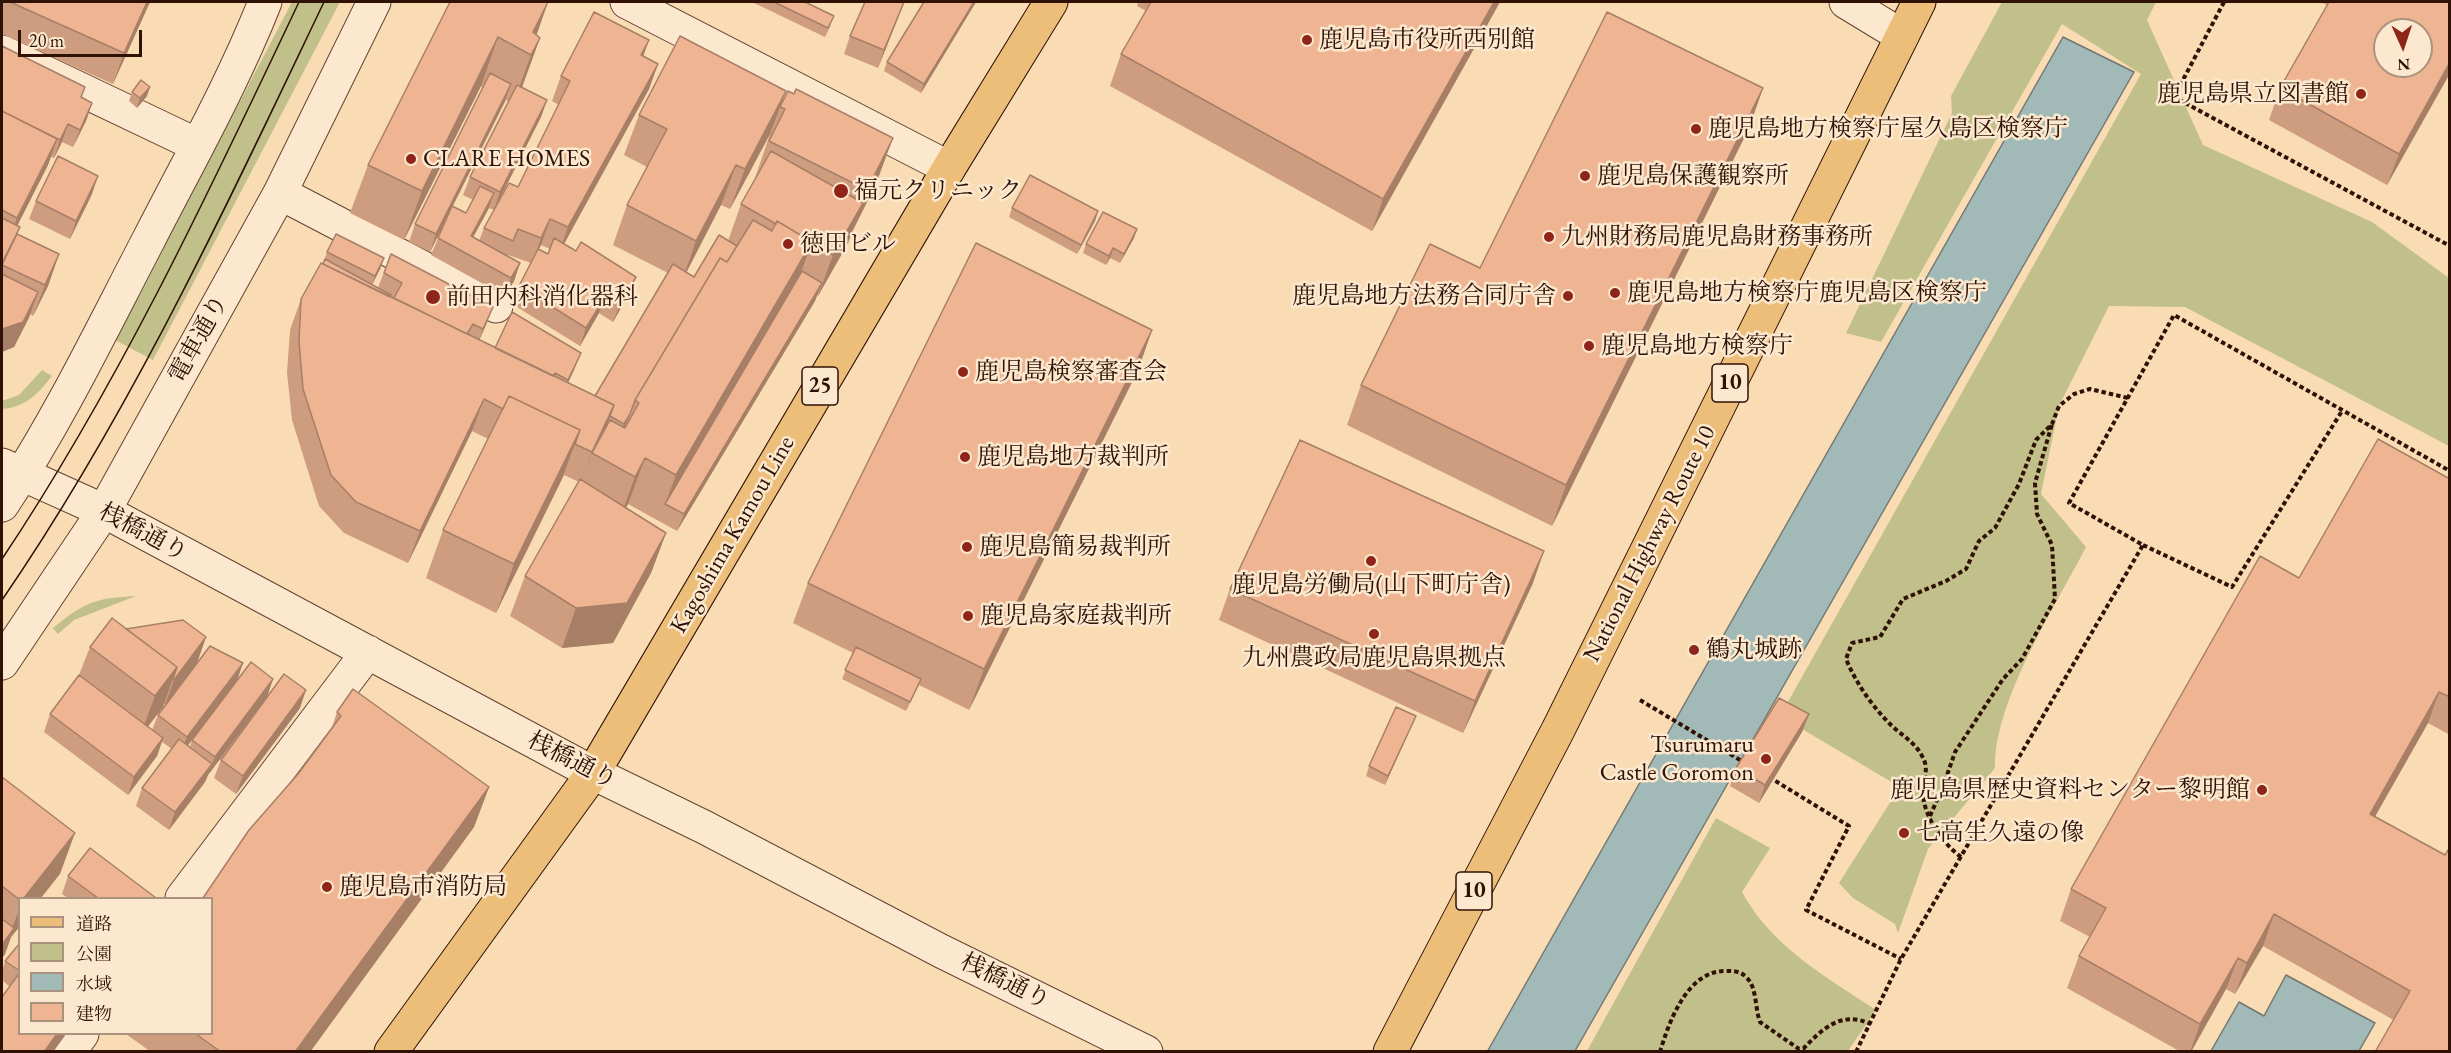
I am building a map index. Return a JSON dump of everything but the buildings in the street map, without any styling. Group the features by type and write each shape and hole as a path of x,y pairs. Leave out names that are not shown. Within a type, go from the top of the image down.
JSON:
{"main road":[{"name":"Kagoshima Kamou Line","path":"391,1052 593,773 949,168 1051,2"},
{"name":"National Highway Route 10","path":"1390,1052 1558,730 1919,2"}],"street":[{"path":"2,505 12,470 84,364 197,145 265,2"},
{"name":"電車通り","path":"2,663 104,511 280,193 374,2"},
{"path":"627,2 949,168"},
{"path":"1846,2 1902,36"},
{"path":"2,52 197,145"},
{"path":"280,193 496,306"},
{"name":"桟橋通り","path":"12,470 104,511 593,773 704,827 941,951 1146,1052"},
{"path":"183,897 368,652"},
{"path":"69,1052 81,1035"}],"path":[{"path":"2224,2 2174,97 2450,246"},
{"path":"2342,411 2232,587 2143,545 2069,503 2174,315 2450,471"},
{"path":"1930,817 1954,752 1974,726 2002,679 2022,658 2055,599 2052,545 2037,514 2035,483 2059,406 2074,394 2090,389 2128,398"},
{"path":"1961,857 1952,850 1930,817 1922,790 1927,773 1923,757 1910,740 1891,725 1877,709 1853,676 1846,660 1852,643 1880,637 1903,599 1946,581 1966,569 1979,541 1995,528 2019,484 2036,440 2052,424"},
{"path":"1856,1052 1901,959 2143,545"},
{"path":"1640,700 1750,766"},
{"path":"1760,772 1850,826 1806,910 1901,959"},
{"path":"1660,1052 1686,993 1697,981 1717,970 1737,971 1747,978 1752,987 1760,1022 1799,1049 1804,1048 1822,1029 1833,1023 1853,1018 1870,1024"}],"green space":[{"path":"292,2 340,2 153,360 115,340"},
{"path":"2002,2 2156,2 2147,20 2203,145 2372,222 2449,278 2449,446 2185,307 2109,306 2059,406 2041,494 2086,547 2043,626 2015,684 1997,742 1995,768 1928,849 1898,933 1895,924 1853,898 1839,883 1900,787 1780,716 2141,74 2062,24 1881,342 1846,333 1952,113 1951,96"},
{"path":"42,370 52,376 36,394 18,406 2,409 2,401 19,395"},
{"path":"136,596 74,620 58,634 53,628 74,612 91,603 110,598"},
{"path":"1716,818 1770,848 1742,892 1768,929 1801,959 1876,1010 1848,1051 1587,1051"}],"water":[{"path":"2063,37 2134,72 1575,1051 1487,1052"},
{"path":"2286,975 2375,1023 2359,1051 2211,1051 2239,1002 2264,1016"}],"tram line":[{"path":"2,559 45,493 124,356 196,216 299,2"},
{"path":"2,600 49,529 135,382 213,232 324,2"}],"place":[{"name":"鹿児島市役所西別館","path":"1307,40"},
{"name":"鹿児島県立図書館","path":"2361,94"},
{"name":"鹿児島地方検察庁屋久島区検察庁","path":"1696,129"},
{"name":"CLARE HOMES","path":"411,159"},
{"name":"鹿児島保護観察所","path":"1585,176"},
{"name":"福元クリニック","path":"841,191"},
{"name":"九州財務局鹿児島財務事務所","path":"1549,237"},
{"name":"徳田ビル","path":"788,244"},
{"name":"鹿児島地方検察庁鹿児島区検察庁","path":"1615,293"},
{"name":"鹿児島地方法務合同庁舎","path":"1568,296"},
{"name":"前田内科消化器科","path":"433,297"},
{"name":"鹿児島地方検察庁","path":"1589,346"},
{"name":"鹿児島検察審査会","path":"963,372"},
{"name":"鹿児島地方裁判所","path":"965,457"},
{"name":"鹿児島簡易裁判所","path":"967,547"},
{"name":"鹿児島労働局(山下町庁舎)","path":"1371,561"},
{"name":"鹿児島家庭裁判所","path":"968,616"},
{"name":"九州農政局鹿児島県拠点","path":"1374,634"},
{"name":"鶴丸城跡","path":"1694,650"},
{"name":"Tsurumaru Castle Goromon","path":"1766,759"},
{"name":"鹿児島県歴史資料センター黎明館","path":"2262,790"},
{"name":"七高生久遠の像","path":"1904,833"},
{"name":"鹿児島市消防局","path":"327,887"}]}
